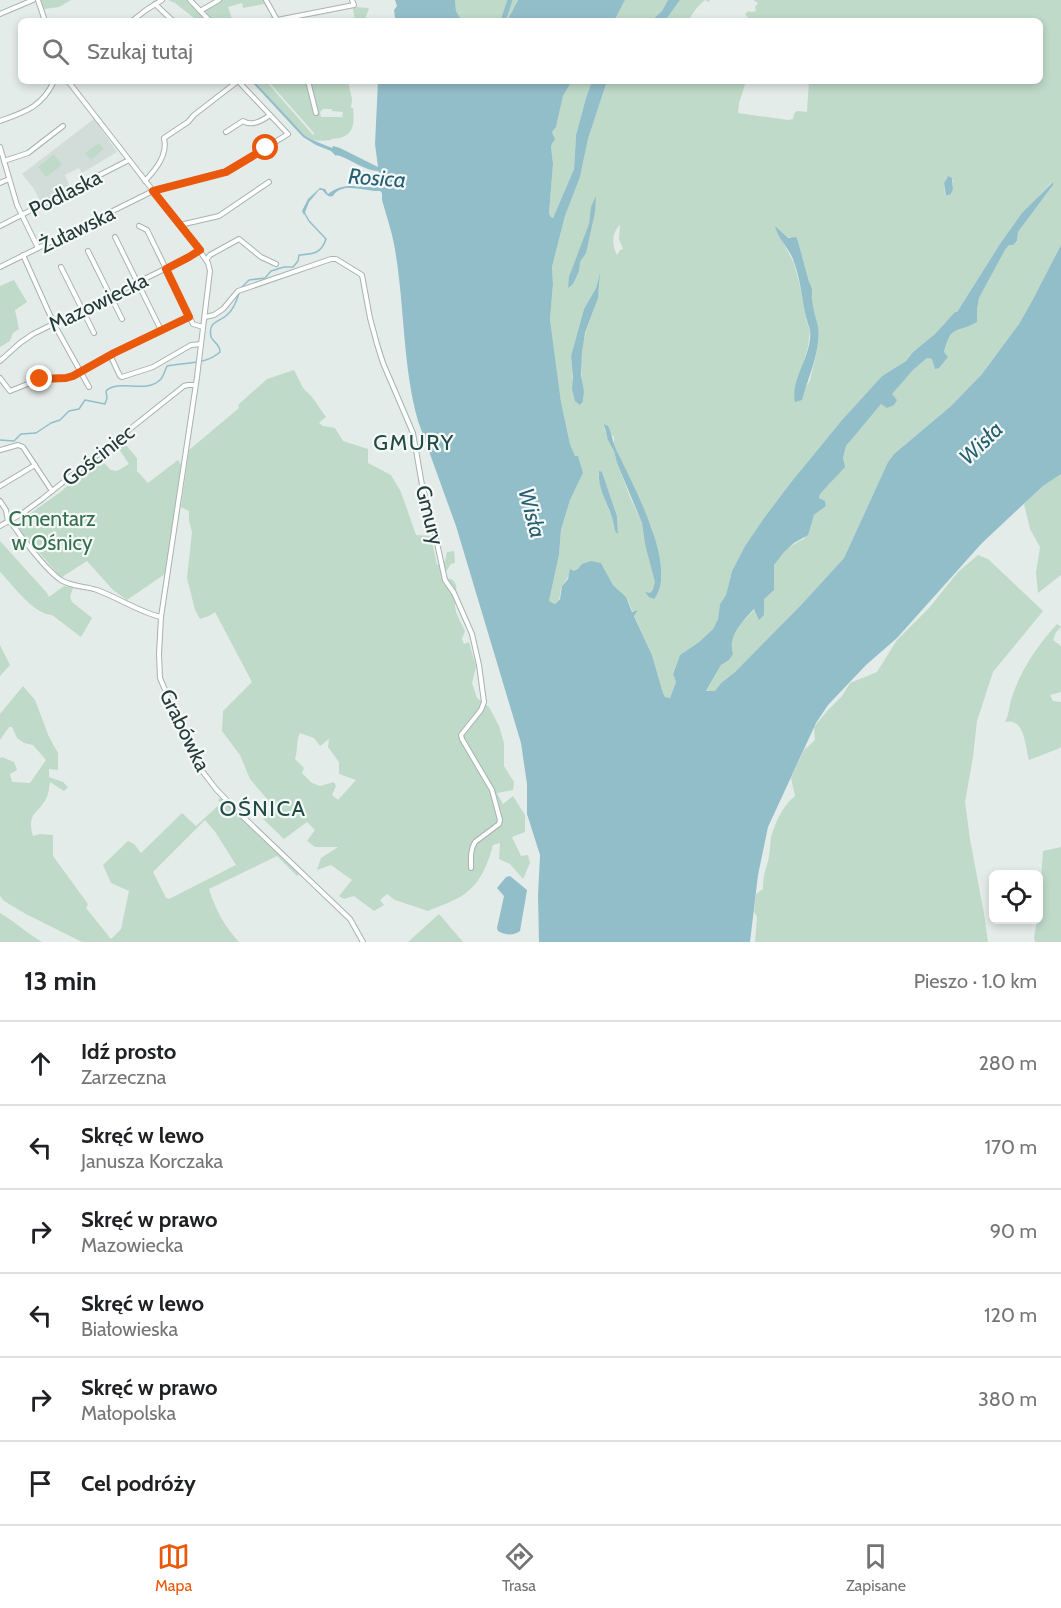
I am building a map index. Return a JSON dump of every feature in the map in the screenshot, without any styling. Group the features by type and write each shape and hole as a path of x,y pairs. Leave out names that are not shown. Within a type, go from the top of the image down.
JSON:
{"street":[{"path":"0,14 33,0"},
{"path":"38,0 44,18"},
{"path":"189,0 207,18"},
{"path":"200,11 219,0"},
{"path":"266,0 273,18"},
{"path":"285,18 354,5 352,0"},
{"path":"136,18 159,2 171,18"},
{"path":"313,18 314,13"},
{"path":"0,121 32,108 42,100 52,84"},
{"path":"70,84 207,259 219,250"},
{"path":"145,181 161,161 166,146 164,138 188,122 234,84"},
{"path":"226,132 243,121 247,124 258,122 270,115 241,84"},
{"path":"309,84 316,113"},
{"name":"Żuławska","path":"0,267 153,191 228,171 288,134 270,115"},
{"path":"4,161 28,153 63,126"},
{"path":"0,147 21,216 38,248"},
{"name":"Podlaska","path":"0,226 129,160"},
{"path":"0,183 9,179"},
{"path":"180,225 219,216 268,182"},
{"path":"139,226 147,230 189,317 195,326 203,327"},
{"path":"116,237 161,330"},
{"name":"Mazowiecka","path":"0,361 25,339 201,252 219,250 239,239 261,257 276,264"},
{"path":"88,251 123,319"},
{"path":"23,255 54,324 89,387"},
{"name":"Gmury","path":"205,316 214,315 223,309 240,290 334,258 362,275 372,327 380,354 412,429 422,485 445,580 454,593 472,634 479,665 484,702 481,710 461,735 492,790 500,820 499,824 473,845 471,868"},
{"name":"Grabówka","path":"207,259 210,271 205,316 161,617 159,654 161,681 196,763 229,804 350,918 363,942"},
{"path":"62,267 94,333"},
{"path":"0,378 10,391 40,379 66,378 189,317"},
{"path":"110,355 122,377 153,367 191,345 201,344"},
{"name":"Gościniec","path":"0,526 52,491 184,386 195,385"},
{"path":"0,450 18,445 26,450 52,491"},
{"path":"0,486 35,465"},
{"path":"0,501 9,521 46,566 62,581 94,589 161,617"}],"shaded area":[{"path":"94,119 117,152 82,173 79,168 65,175 70,187 41,203 34,189 22,174"}],"green space":[{"path":"41,0 71,0 59,7 44,9"},
{"path":"168,0 188,0 207,18 194,18"},
{"path":"220,0 265,0 274,18 270,18 272,16 264,4 243,8 242,3 228,7 232,18 209,18 202,12"},
{"path":"455,0 518,0 509,18 460,18 456,11"},
{"path":"625,0 668,0 662,11 654,18 616,18"},
{"path":"680,0 705,0 690,18 667,18"},
{"path":"753,0 1061,0 1061,245 1019,324 982,374 951,406 894,454 888,462 844,558 735,672 715,691 706,692 721,665 729,660 732,654 732,638 736,631 770,589 778,558 790,547 804,539 814,515 826,506 825,501 819,499 820,494 832,481 846,446 881,404 897,400 891,394 913,370 927,358 932,359 944,352 954,331 977,322 979,298 1005,250 1009,245 1017,242 1018,232 1053,185 1052,182 1012,228 957,312 906,361 882,376 842,420 764,518 732,571 713,629 680,655 673,673 676,682 670,698 665,697 663,693 652,655 634,615 638,610 633,612 626,597 613,585 601,563 570,573 562,586 557,602 555,604 549,601 559,555 561,530 570,500 583,473 570,444 561,402 550,319 552,267 565,216 580,177 588,139 606,84 745,84 738,113 788,120 793,119 796,112 807,112 809,84 1043,84 1043,18 748,18 745,14 748,11 756,11 755,7 758,3","holes":["947,177 953,180 953,189 947,196 944,183","620,225 619,239 623,249 617,255 613,243 615,232","776,227 788,238 798,241 812,286 811,299 818,328 817,351 803,397 801,371 810,331 794,263","599,276 598,295 583,343 581,365 584,394 582,405 574,396 571,356 584,309 596,288","604,428 614,437 614,447 652,528 662,578 651,561 645,544 642,523","602,472 617,516 618,533 604,497 598,473"]},
{"path":"356,7 369,9 365,18 355,18 353,8 332,11"},
{"path":"258,84 269,84 313,135 314,133 271,84 349,84 354,115 353,126 348,134 331,140 312,140 292,123","holes":["323,109 332,109 332,111 343,112 342,117 321,117 320,112"]},
{"path":"570,84 591,84 576,135 574,169 553,218 549,214 553,164 551,146 554,139 552,132 556,127 563,96"},
{"path":"99,143 104,149 91,160 85,153"},
{"path":"54,154 62,165 46,177 38,167"},
{"path":"14,280 27,302 15,310 19,329 13,333 10,341 0,347 0,286"},
{"path":"294,370 303,388 326,417 319,423 335,428 343,441 368,449 368,463 391,475 401,492 416,535 431,536 437,565 445,561 447,552 454,551 455,563 451,564 442,577 449,578 456,584 456,610 465,631 462,639 464,644 469,642 476,667 472,683 477,698 489,707 499,726 504,743 504,766 514,782 513,790 497,793 503,804 513,796 525,815 525,832 512,837 521,856 528,855 530,863 523,879 510,864 499,859 500,843 493,845 487,865 477,882 459,898 428,911 395,900 387,894 380,900 384,905 374,911 354,896 344,899 339,896 352,880 331,865 317,870 321,858 338,847 315,847 307,841 315,830 307,822 284,839 263,819 270,808 267,799 250,779 240,755 222,731 223,711 252,682 215,612 200,619 195,610 187,578 192,532 189,511 181,507 189,450 239,408 238,405 267,379","holes":["300,733 314,738 320,746 329,739 328,747 339,762 339,774 356,780 338,800 332,795 336,786 334,782 320,786 312,783 302,773 304,768 295,759"]},
{"name":"Cmentarz w Ośnicy","path":"125,444 137,458 137,471 148,483 178,460 181,465 165,574 127,600 113,590 87,561 62,577 17,528 17,523 59,493 100,459 111,470 117,471 129,464 117,446"},
{"path":"1061,474 1061,575 1038,593 1036,573 1040,547 1030,529 1024,504 1043,486"},
{"path":"0,541 49,597 64,586 73,588 70,597 72,602 92,618 81,637 52,615 38,610 0,572"},
{"path":"978,555 988,559 1043,611 993,672 977,721 965,802 988,942 755,942 756,894 763,889 771,837 780,815 795,796 791,778 804,750 815,740 814,727 842,696 850,683 877,672 897,640 929,608 958,572"},
{"path":"1057,624 1061,627 1053,640 1061,646 1061,692 1050,695 1053,701 1061,702 1061,746 1029,760 1020,728 1012,722 1005,722 1024,669"},
{"path":"0,645 10,665 0,676"},
{"path":"23,686 35,700 49,737 58,753 58,770 49,769 49,777 63,782 68,787 64,791 50,782 44,803 32,818 33,836 53,835 53,856 88,904 86,908 111,939 121,929 129,891 111,883 103,865 128,841 134,844 141,853 182,813 196,826 221,803 218,800 221,797 299,873 297,876 277,856 209,889 221,917 239,942 82,942 26,914 4,901 0,896 0,758 14,762 17,770 10,774 12,782 30,783 46,760 33,745 17,738 12,727 9,727 0,740 0,714","holes":["205,820 236,865 169,899 166,898 153,872"]},
{"path":"1061,847 1061,942 1035,942 1034,938 1036,924 1043,924 1043,851"},
{"path":"0,913 31,935 42,942 0,942"},
{"path":"439,914 463,942 408,942"}],"water":[{"path":"395,0 455,0 456,11 460,18 395,18 394,10 397,6"},
{"path":"518,0 625,0 616,18 509,18"},
{"path":"668,0 680,0 667,18 654,18 662,11"},
{"path":"254,84 257,84 304,135 332,148 333,146 340,148 378,167 375,144 378,84 570,84 563,96 556,127 552,132 555,139 551,146 553,164 549,214 553,218 574,169 576,135 591,84 606,84 588,139 580,177 565,216 552,267 550,319 561,402 570,444 575,456 578,456 583,473 570,500 561,530 559,555 549,601 555,604 560,599 562,586 568,579 570,569 574,571 582,564 591,561 601,563 613,585 626,597 632,612 638,610 634,616 652,655 663,693 665,697 670,698 676,682 673,674 680,655 713,629 732,571 764,518 842,420 882,376 906,361 957,312 1022,213 1053,182 1018,232 1017,241 1005,250 979,298 977,322 952,333 944,352 948,357 939,368 935,369 932,359 927,358 892,394 897,400 894,405 887,408 881,404 846,446 843,458 845,467 820,494 819,498 825,501 826,506 814,515 808,535 794,543 774,565 774,590 764,599 764,615 759,620 754,609 741,624 732,641 733,654 721,665 706,691 715,691 735,672 844,558 888,462 894,454 951,406 982,374 1019,324 1061,245 1061,474 1043,486 982,543 897,638 866,665 828,705 816,723 768,827 758,875 750,942 539,942 540,855 527,814 527,784 521,743 456,526 418,421 406,356 398,266 382,193 348,188 342,189 333,196 328,196 319,190 309,202 304,215 302,211 308,199 320,188 325,189 328,194 346,186 378,187 381,183 379,178 381,176 378,171 336,156 331,151 303,137"},
{"path":"948,176 952,178 953,189 951,194 946,196 944,183"},
{"path":"596,196 586,253 580,262 573,284 568,288 569,277 589,224 591,207"},
{"path":"775,226 788,238 796,237 798,241 811,286 812,303 818,327 818,346 802,400 795,402 794,393 808,349 810,330 795,266"},
{"path":"600,273 598,298 585,333 582,352 581,374 584,392 583,402 580,405 575,401 572,389 571,356 584,309 596,288"},
{"path":"604,424 608,426 615,448 643,506 658,548 661,568 660,585 654,599 645,592 650,593 653,590 655,582 642,523 608,440"},
{"path":"599,471 602,472 617,516 618,534 600,486"},
{"path":"510,876 527,890 520,931 515,934 498,931 497,928 504,896 497,888 506,877"}],"waterway":[{"name":"Wisła","path":"504,18 510,0"},
{"name":"Rosica","path":"241,288 249,280 265,278 271,271 293,267 299,255 312,253 322,248 326,239 309,221 304,212"},
{"name":"Rosica","path":"0,440 14,441 21,434 36,433 60,420 69,411 79,409 85,400 105,404 106,391 111,387 155,384 161,379 167,366 202,361 214,356 220,352 220,349 211,337 212,325 229,313 239,293"}],"district":[{"name":"GMURY","path":"414,442"},
{"name":"OŚNICA","path":"263,808"}],"route":[{"path":"40,379 73,376 114,353 189,317 166,269 200,250 153,191 226,172 266,148"}]}
